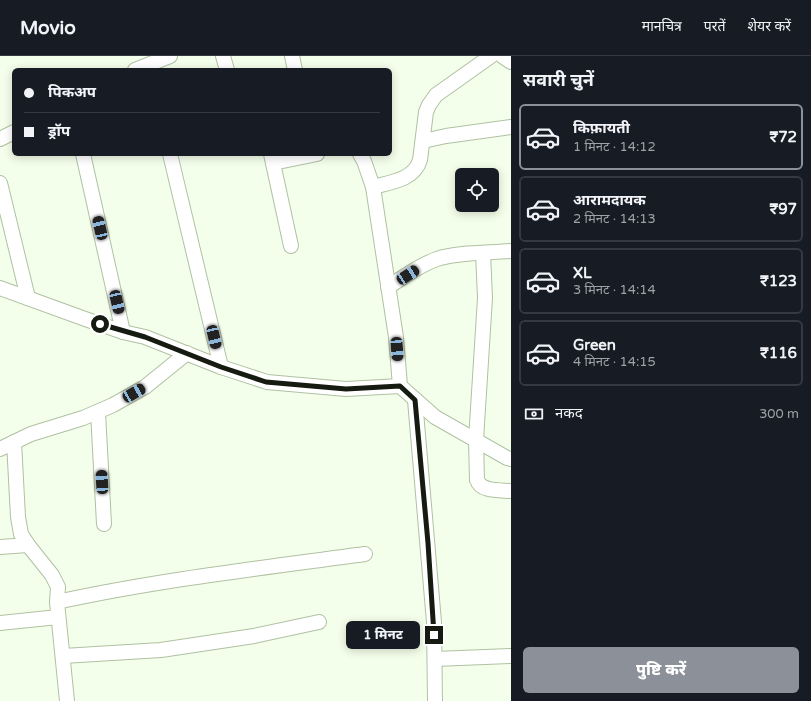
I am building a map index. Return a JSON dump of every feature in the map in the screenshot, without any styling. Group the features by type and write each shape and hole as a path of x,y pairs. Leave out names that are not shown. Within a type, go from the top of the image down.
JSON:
{"street":[{"path":"148,67 170,56"},
{"path":"223,56 226,68"},
{"path":"292,56 295,68"},
{"path":"372,187 404,179 414,172 418,167 420,160 426,112 429,105 436,95 491,56"},
{"path":"502,56 511,62"},
{"path":"423,141 446,136 511,127"},
{"path":"0,139 12,133"},
{"path":"83,156 123,332"},
{"path":"174,156 221,367"},
{"path":"291,246 272,159 299,156"},
{"path":"361,156 372,187 396,337 400,386 435,417 506,458 511,459"},
{"path":"0,183 28,298"},
{"path":"388,287 417,268 435,260 446,257 511,251"},
{"path":"483,253 485,298 476,440 477,480 478,484 492,490 511,491"},
{"path":"0,288 123,332 145,337 221,367 266,382 346,389 400,386"},
{"path":"0,449 31,434 98,412 113,405 145,387 187,353"},
{"path":"415,400 434,622 436,701"},
{"path":"98,412 104,524"},
{"path":"14,442 18,517 21,534 52,575 58,587 58,616 67,701"},
{"path":"0,547 28,545"},
{"path":"57,602 178,581 365,554"},
{"path":"0,623 58,616"},
{"path":"63,656 161,650 254,636 319,622"},
{"path":"434,659 511,656"}],"route":[{"path":"100,324 123,332 145,337 221,367 266,382 346,389 400,386 415,400 428,543 434,635"}]}
